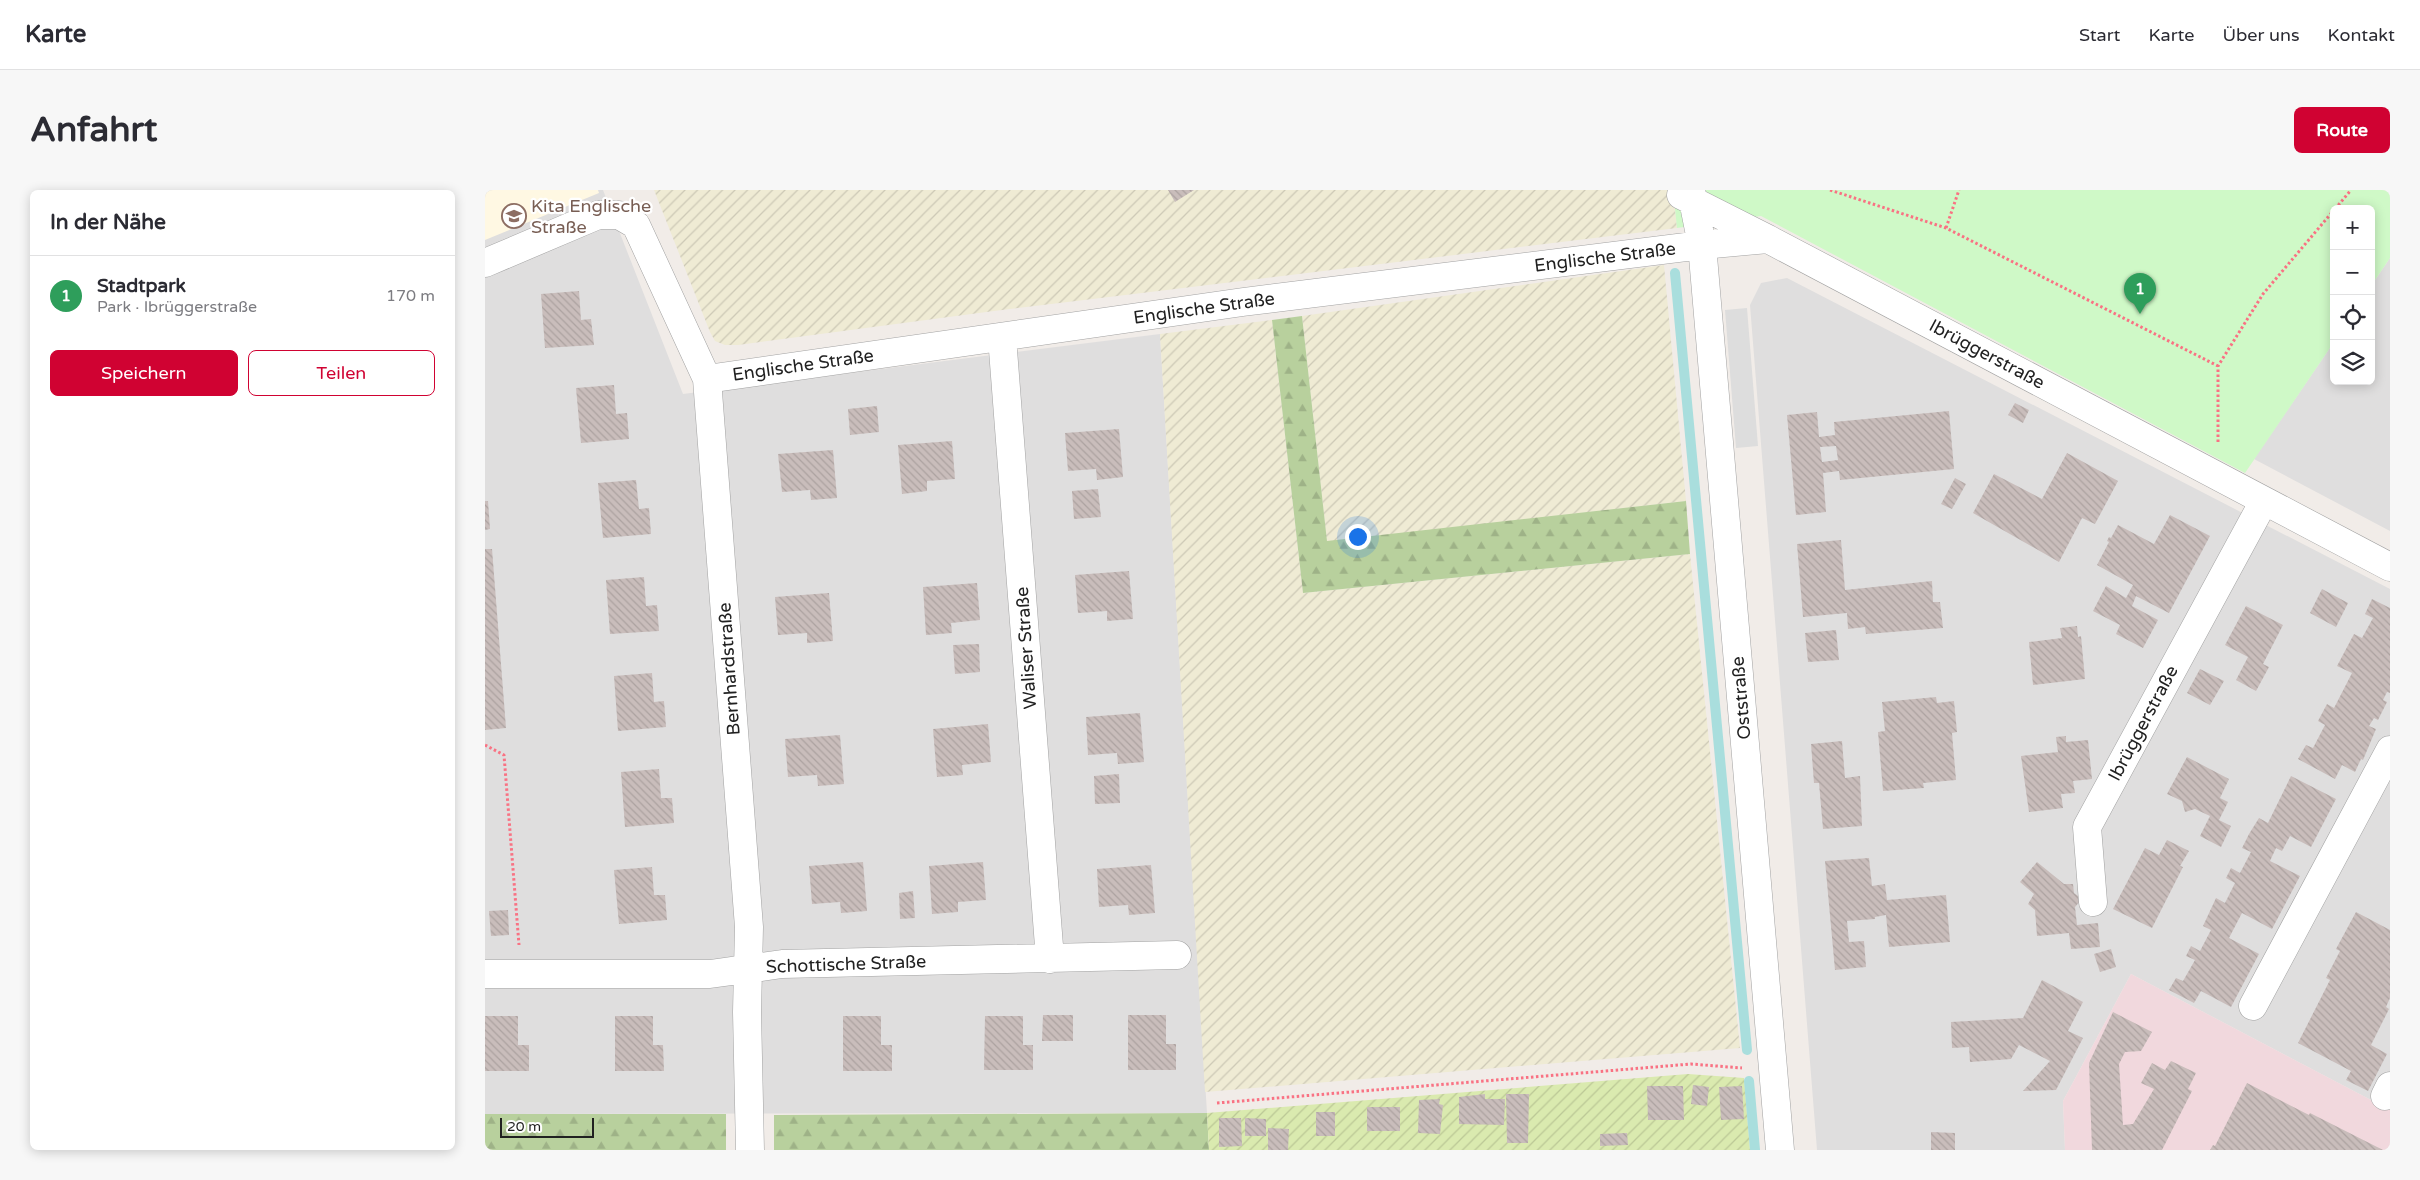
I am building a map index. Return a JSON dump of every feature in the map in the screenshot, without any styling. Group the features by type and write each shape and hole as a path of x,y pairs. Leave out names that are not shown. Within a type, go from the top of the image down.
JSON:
{"street":[{"name":"Ibrüggerstraße","path":"1685,194 2390,567"},
{"name":"Oststraße","path":"1685,194 1701,245 1780,1150"},
{"name":"Bernhardstraße","path":"485,263 598,215 619,215 637,225 707,379 749,926 747,1012 750,1150"},
{"path":"1701,245 1768,239"},
{"name":"Englische Straße","path":"707,379 1243,302 1701,245"},
{"name":"Waliser Straße","path":"1002,337 1050,959"},
{"name":"Ibrüggerstraße","path":"2093,902 2087,827 2264,501"},
{"path":"2253,1006 2390,750"},
{"name":"Schottische Straße","path":"485,974 710,974 782,964 1177,955"}],"path":[{"path":"1830,190 1946,228 2218,366"},
{"path":"1946,228 1959,190"},
{"path":"2338,205 2351,190"},
{"path":"2218,443 2218,366 2263,294 2330,214"},
{"path":"485,745 503,755 522,974"},
{"path":"1217,1103 1691,1064 1773,1070"}],"shaded area":[{"path":"485,190 603,190 683,394 1160,334 1207,1113 485,1114"},
{"name":"Kita Englische Straße","path":"485,190 598,190 599,193 485,240"},
{"path":"654,190 1673,190 1677,228 994,311 738,345 725,345 715,341 710,332"},
{"path":"2390,258 2390,531 2254,459 2330,348 2330,385 2375,385 2375,280"},
{"path":"1664,265 1686,501 1327,542 1302,316"},
{"path":"1787,278 2390,589 2390,1110 2131,974 2063,1101 2065,1150 1817,1150 1750,305 1761,283"},
{"path":"1747,308 1758,446 1736,448 1725,310"},
{"path":"1272,320 1303,593 1690,554 1740,1048 1205,1092 1160,334"},
{"path":"2131,974 2390,1110 2390,1150 2065,1150 2063,1101"}],"green space":[{"path":"1673,190 2390,190 2390,258 2375,280 2375,205 2330,205 2330,348 2245,473 1761,216 1677,228"},
{"path":"1302,316 1327,541 1686,501 1690,554 1303,593 1272,320"},
{"path":"1688,1074 1744,1078 1750,1150 1209,1150 1207,1113"},
{"path":"1207,1113 1209,1150 774,1150 774,1115"},
{"path":"485,1114 726,1114 726,1150 485,1150"}],"building":[{"path":"1168,190 1194,190 1175,202"},
{"path":"579,291 581,320 591,319 594,345 545,348 541,294"},
{"path":"614,385 616,414 627,413 629,439 581,443 576,388"},
{"path":"2015,403 2029,410 2023,423 2008,415"},
{"path":"877,406 879,432 850,435 848,409"},
{"path":"1949,411 1954,469 1840,480 1839,471 1823,473 1826,512 1796,515 1787,415 1817,412 1819,437 1835,435 1834,422","holes":["1836,446 1838,460 1822,462 1820,447"]},
{"path":"1119,429 1123,477 1097,480 1096,469 1068,471 1065,433"},
{"path":"952,441 955,479 927,481 927,491 902,494 898,445"},
{"path":"833,450 837,498 811,500 810,490 782,492 778,454"},
{"path":"2067,453 2118,481 2095,524 2082,518 2059,562 1973,513 1994,474 2042,499"},
{"path":"1955,478 1966,484 1952,509 1941,504"},
{"path":"636,480 639,509 649,508 651,534 603,538 598,483"},
{"path":"1098,489 1101,517 1074,519 1072,491"},
{"path":"485,501 488,501 490,529 485,530"},
{"path":"2170,515 2210,536 2169,613 2136,596 2132,606 2158,620 2143,648 2116,634 2120,625 2093,611 2106,586 2126,598 2133,585 2097,565 2109,542 2107,541 2109,537 2111,538 2118,525 2154,544"},
{"path":"1841,540 1845,590 1932,581 1933,602 1940,602 1943,628 1866,634 1865,627 1848,629 1847,613 1803,617 1797,544"},
{"path":"485,549 492,549 506,728 485,730"},
{"path":"1129,571 1133,619 1107,621 1107,611 1078,613 1075,575"},
{"path":"644,577 646,606 657,605 659,631 610,634 606,580"},
{"path":"977,583 980,620 951,623 952,633 926,635 923,587"},
{"path":"2322,589 2348,603 2336,627 2310,613"},
{"path":"829,593 833,641 807,643 807,633 778,635 775,597"},
{"path":"2372,599 2390,608 2390,693 2387,692 2383,700 2387,702 2378,720 2374,718 2369,726 2376,729 2363,760 2361,759 2355,772 2342,765 2335,779 2298,759 2306,745 2313,748 2325,725 2318,721 2327,704 2334,708 2352,673 2337,666 2354,634 2362,638 2373,618 2365,614"},
{"path":"2246,606 2283,625 2263,664 2269,667 2256,691 2236,680 2248,657 2225,645"},
{"path":"2077,626 2078,637 2081,636 2085,679 2033,685 2029,642 2062,638 2060,628"},
{"path":"1836,630 1839,660 1808,662 1805,633"},
{"path":"979,644 980,672 955,674 953,645"},
{"path":"2200,669 2224,681 2210,705 2187,693"},
{"path":"652,673 654,702 664,701 666,727 618,731 614,676"},
{"path":"1936,697 1937,703 1954,701 1957,732 1952,733 1956,780 1923,783 1924,788 1883,791 1878,732 1885,731 1882,702"},
{"path":"1140,713 1144,762 1118,764 1117,753 1088,755 1086,717"},
{"path":"988,724 991,762 962,765 963,775 937,777 933,729"},
{"path":"840,735 844,784 818,786 817,775 788,777 785,739"},
{"path":"2066,736 2066,742 2088,740 2092,779 2073,781 2075,793 2061,794 2063,808 2029,812 2021,756 2058,752 2056,737"},
{"path":"1842,741 1845,778 1860,776 1862,826 1823,829 1819,783 1814,783 1811,744"},
{"path":"2187,757 2229,779 2220,798 2228,802 2219,820 2231,826 2221,847 2200,836 2210,816 2195,809 2185,812 2182,801 2167,794"},
{"path":"659,769 661,798 672,798 674,823 625,827 621,772"},
{"path":"1119,774 1120,803 1095,804 1094,776"},
{"path":"2291,776 2336,799 2311,847 2290,836 2282,851 2276,848 2270,861 2300,876 2272,929 2242,913 2229,938 2259,954 2231,1007 2201,991 2194,1003 2169,990 2176,978 2183,981 2195,960 2186,956 2191,946 2200,951 2211,930 2203,926 2216,898 2225,903 2235,883 2226,878 2231,868 2240,873 2251,852 2242,848 2249,834 2259,818 2268,823"},
{"path":"2167,840 2189,851 2180,866 2183,867 2152,928 2113,909 2145,848 2159,855"},
{"path":"1869,858 1872,886 1885,884 1887,900 1946,895 1950,942 1889,947 1886,915 1875,917 1875,919 1847,921 1849,942 1864,941 1866,967 1835,970 1825,861"},
{"path":"863,862 867,911 841,913 840,902 812,904 809,866"},
{"path":"983,862 986,900 958,902 958,912 932,914 929,866"},
{"path":"2037,862 2064,884 2073,884 2074,893 2082,899 2075,907 2077,925 2098,923 2100,947 2071,949 2069,933 2037,936 2035,910 2028,904 2034,894 2020,882"},
{"path":"1151,865 1155,913 1129,915 1128,905 1099,907 1097,869"},
{"path":"652,867 654,895 665,895 667,920 619,924 614,870"},
{"path":"913,891 915,918 900,919 899,893"},
{"path":"508,910 509,935 491,936 489,911"},
{"path":"2356,912 2390,930 2390,998 2386,1007 2389,1009 2371,1045 2387,1054 2368,1091 2346,1080 2351,1071 2298,1043 2330,980 2326,978 2340,951 2336,949"},
{"path":"2111,949 2116,967 2100,972 2094,954"},
{"path":"2042,980 2083,1002 2068,1031 2083,1038 2056,1090 2023,1091 2050,1061 2019,1045 2011,1059 1970,1062 1969,1047 1952,1048 1951,1022 2023,1018"},
{"path":"2113,1012 2152,1032 2141,1051 2125,1052 2119,1064 2123,1125 2133,1124 2154,1089 2141,1083 2152,1063 2165,1070 2171,1061 2196,1073 2188,1089 2192,1091 2162,1150 2092,1150 2089,1063"},
{"path":"1043,1015 1073,1015 1073,1041 1042,1041"},
{"path":"1128,1015 1166,1015 1166,1044 1176,1044 1176,1070 1128,1070"},
{"path":"485,1016 518,1016 518,1045 529,1045 529,1071 485,1071"},
{"path":"615,1016 653,1016 653,1045 663,1045 664,1071 615,1071"},
{"path":"843,1016 881,1016 881,1045 892,1045 892,1071 843,1071"},
{"path":"985,1016 1023,1016 1023,1045 1033,1045 1033,1070 984,1070"},
{"path":"2247,1083 2383,1150 2210,1150 2213,1145 2215,1146"},
{"path":"1693,1085 1709,1087 1707,1106 1691,1104"},
{"path":"1647,1086 1683,1086 1684,1120 1648,1120"},
{"path":"1742,1086 1744,1119 1721,1120 1719,1087"},
{"path":"1485,1094 1485,1099 1505,1099 1504,1125 1459,1124 1459,1097"},
{"path":"1506,1094 1529,1094 1528,1143 1507,1143"},
{"path":"1440,1099 1439,1104 1443,1105 1440,1134 1418,1133 1419,1100"},
{"path":"1367,1107 1400,1107 1400,1131 1367,1131"},
{"path":"1316,1112 1335,1112 1335,1136 1316,1136"},
{"path":"1219,1118 1241,1118 1242,1146 1219,1147"},
{"path":"1245,1118 1266,1119 1266,1136 1245,1136"},
{"path":"1268,1128 1289,1129 1288,1150 1268,1150"},
{"path":"1931,1132 1955,1133 1955,1150 1931,1150"},
{"path":"1627,1133 1628,1145 1600,1146 1600,1134"}],"waterway":[{"path":"1675,273 1747,1050"},
{"path":"1749,1081 1755,1150"}],"place":[{"name":"Kita Englische Straße","path":"514,216"},
{"name":"Stadtpark","path":"2140,314"}]}
